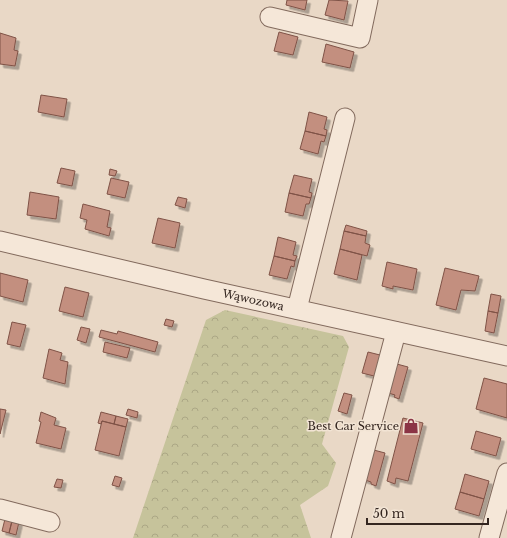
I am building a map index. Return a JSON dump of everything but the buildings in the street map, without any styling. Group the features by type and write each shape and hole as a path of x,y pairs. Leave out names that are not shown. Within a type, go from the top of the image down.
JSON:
{"street":[{"path":"270,17 360,38 368,0"},
{"path":"297,309 345,118"},
{"name":"Wąwozowa","path":"0,241 204,289 507,356"},
{"path":"341,538 396,332"},
{"path":"489,538 507,473"},
{"path":"0,509 50,522"}],"green space":[{"path":"225,310 343,336 349,347 322,444 336,463 328,486 300,505 311,538 133,538 206,320"}],"place":[{"name":"Best Car Service","path":"411,426"}]}
